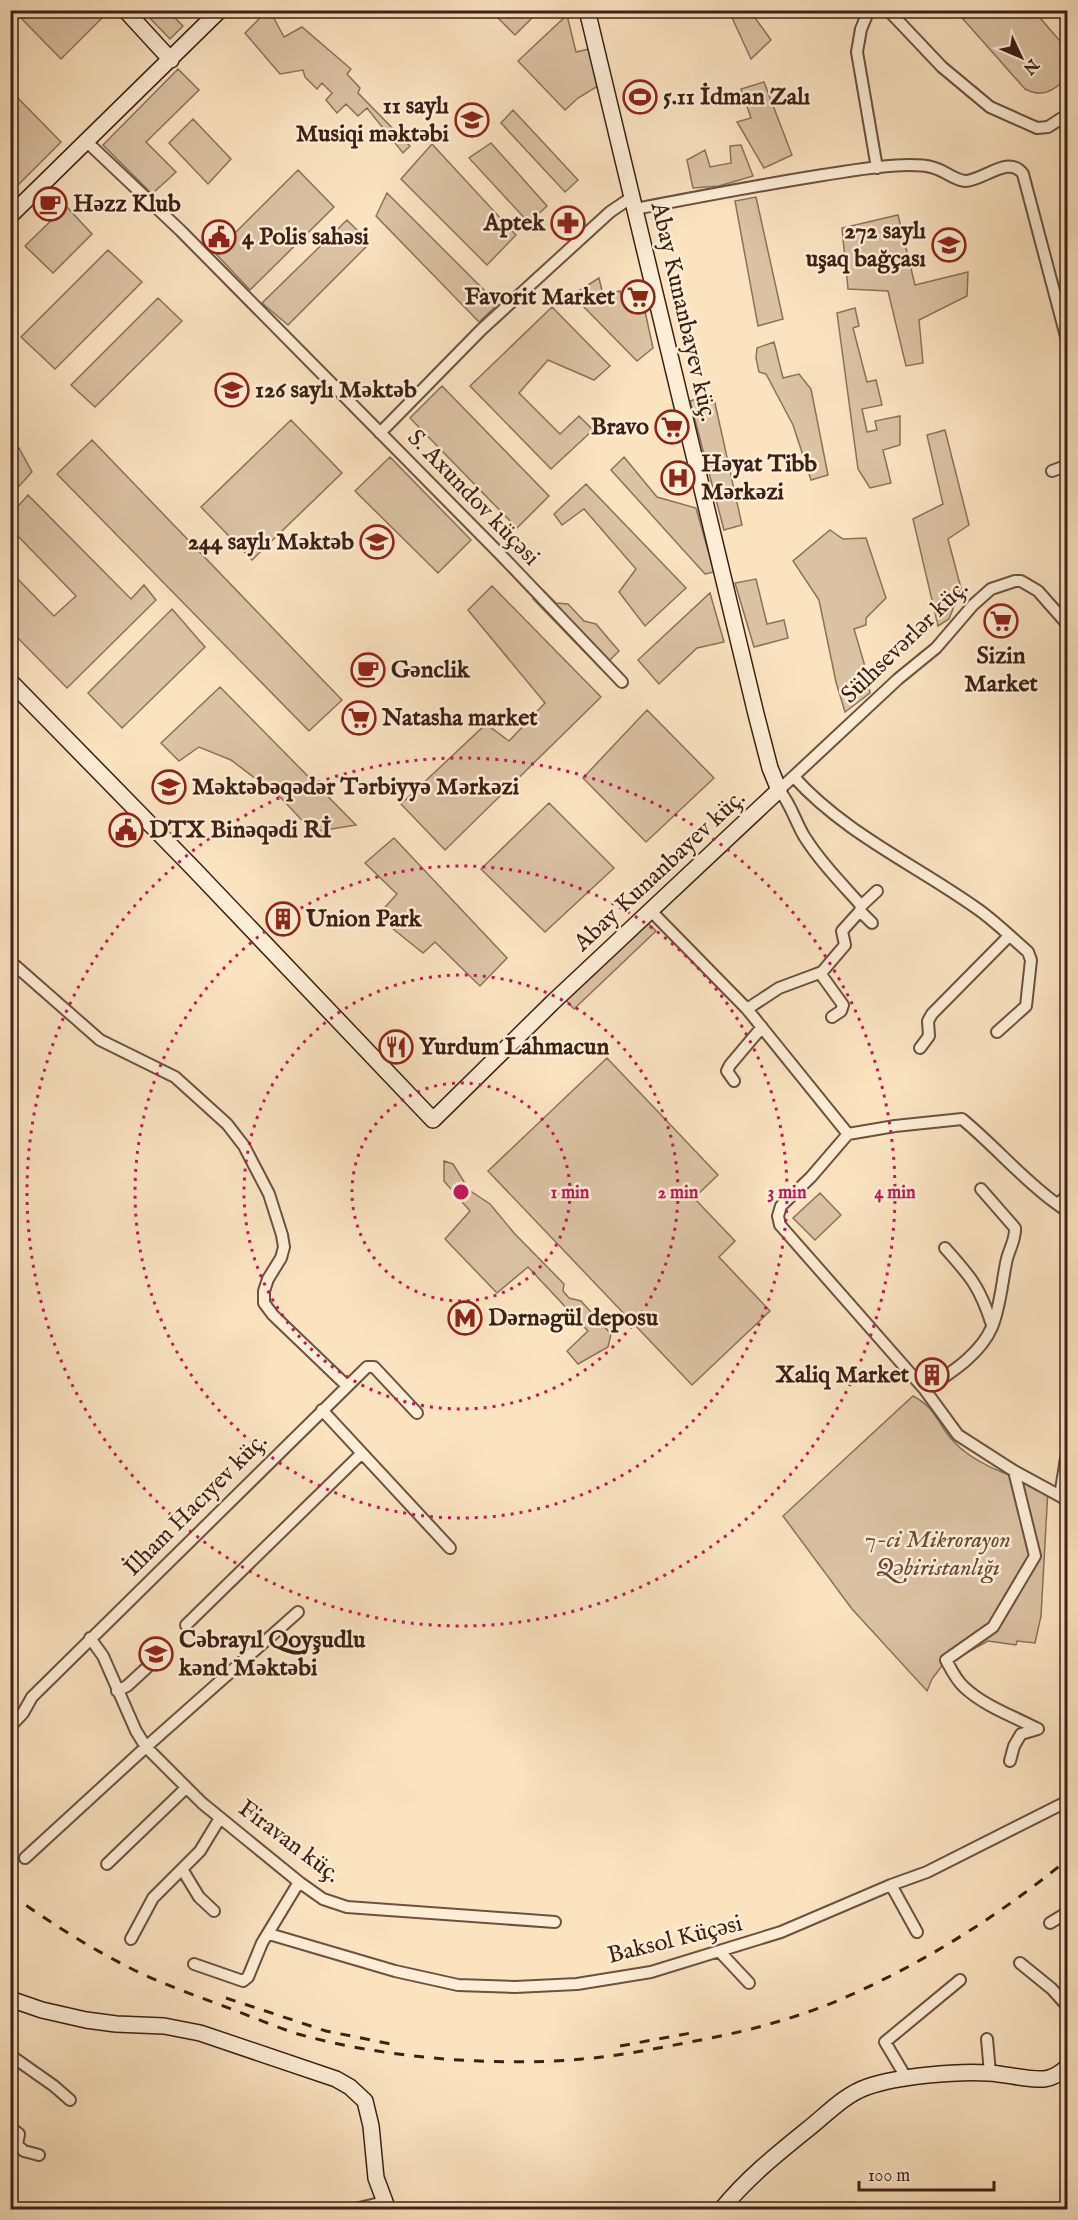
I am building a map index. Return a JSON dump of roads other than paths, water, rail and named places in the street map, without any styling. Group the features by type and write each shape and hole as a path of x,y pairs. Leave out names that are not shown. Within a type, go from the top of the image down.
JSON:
{"street":[{"path":"125,10 171,60"},
{"path":"10,216 220,10"},
{"name":"Abay Kunanbayev küç.","path":"10,681 191,866 433,1120 552,1003 779,790 770,768 756,714 587,10"},
{"path":"868,10 861,29 857,52 877,168"},
{"path":"888,10 942,67 990,107 1036,128 1048,127 1068,114"},
{"name":"S. Axundov küçəsi","path":"87,142 181,231 622,682"},
{"path":"380,433 481,330 610,212 633,203 877,168 909,165 933,167 963,181 976,179 1007,166 1019,169 1023,174 1068,344"},
{"path":"1052,471 1068,465"},
{"name":"Sülhsevərlər küç.","path":"779,790 898,679 936,648 973,604 991,590 1015,581 1022,581 1038,591 1068,625"},
{"path":"794,777 814,798 843,821 981,912 1028,952 1031,960 1026,1006 997,1032"},
{"path":"779,790 789,801 804,836 872,923"},
{"path":"747,1009 778,988 820,973 845,945 842,931 877,891"},
{"path":"651,911 747,1009 848,1134"},
{"path":"920,1048 929,1036 928,1022 933,1014 1009,936"},
{"path":"10,961 99,1040 175,1077 220,1117 238,1138 269,1194 284,1247 281,1258 264,1291 264,1303 273,1315 347,1386"},
{"path":"820,973 843,1005 841,1011 832,1017"},
{"path":"734,1081 727,1071 730,1065 762,1027"},
{"path":"1068,1212 1042,1193 990,1142 962,1119 848,1134 811,1177 781,1206 778,1216 780,1225 925,1390 958,1435 1014,1471 1064,1499 1068,1446"},
{"path":"925,1390 962,1365 986,1338 992,1325 1008,1255 1016,1235 1015,1228 981,1189"},
{"path":"1056,1204 1068,1196"},
{"path":"945,1248 973,1280 983,1297 992,1325"},
{"name":"İlham Hacıyev küç.","path":"10,1727 23,1713 32,1697 90,1638 367,1366 374,1367 417,1413"},
{"path":"322,1410 450,1548"},
{"path":"186,1625 361,1454"},
{"path":"1010,1761 1014,1746 1021,1734 1038,1729 971,1693 962,1686 945,1660 993,1627 1035,1556 1034,1544 1014,1471"},
{"path":"25,1858 298,1612"},
{"name":"Firavan küç.","path":"90,1638 103,1656 117,1691 146,1747 186,1788 220,1818 323,1899 347,1907 555,1922"},
{"path":"117,1691 127,1686 153,1662"},
{"path":"107,1864 186,1788"},
{"name":"Baksol Küçəsi","path":"269,1934 395,1971 458,1985 515,1987 577,1984 651,1972 781,1932 927,1872 1068,1801"},
{"path":"131,1939 153,1898 205,1845 220,1818"},
{"path":"182,1869 199,1898 214,1911"},
{"path":"194,1964 243,1981 248,1977 262,1943 299,1882"},
{"path":"891,1885 917,1932"},
{"path":"1050,1923 1068,1911"},
{"path":"720,1952 750,1983"},
{"path":"1020,1963 1052,1989 1068,2007"},
{"path":"907,2079 885,2042 960,1980"},
{"path":"10,1999 42,2010 86,2020 164,2026 200,2033 336,2079 359,2094 369,2110 374,2168 386,2206 351,2210"},
{"path":"987,2039 990,2073"},
{"path":"10,2055 70,2100"},
{"path":"722,2210 751,2176 844,2099 868,2087 943,2074 990,2073 1043,2079 1059,2074 1068,2066"},
{"path":"10,2127 19,2134 14,2148 39,2155"}],"railway":[{"path":"10,1894 70,1934 132,1969 182,1991 298,2034 402,2055 476,2061 549,2061 596,2058 709,2038 766,2025 839,2000 900,1971 958,1938 1015,1900 1068,1859"},
{"path":"226,1998 326,2031 396,2045"},
{"path":"620,2046 691,2033"}],"place":[{"name":"5.11 İdman Zalı","path":"640,97"},
{"name":"11 saylı Musiqi məktəbi","path":"472,120"},
{"name":"Həzz Klub","path":"50,204"},
{"name":"Aptek","path":"568,223"},
{"name":"4 Polis sahəsi","path":"219,237"},
{"name":"272 saylı uşaq bağçası","path":"949,245"},
{"name":"Favorit Market","path":"638,297"},
{"name":"126 saylı Məktəb","path":"232,390"},
{"name":"Bravo","path":"672,427"},
{"name":"Həyat Tibb Mərkəzi","path":"678,478"},
{"name":"244 saylı Məktəb","path":"377,542"},
{"name":"Sizin Market","path":"1001,621"},
{"name":"Gənclik","path":"368,670"},
{"name":"Natasha market","path":"359,718"},
{"name":"Məktəbəqədər Tərbiyyə Mərkəzi","path":"169,787"},
{"name":"DTX Binəqədi Rİ","path":"126,830"},
{"name":"Union Park","path":"283,919"},
{"name":"Yurdum Lahmacun","path":"396,1047"},
{"name":"Dərnəgül deposu","path":"465,1318"},
{"name":"Xaliq Market","path":"932,1375"},
{"name":"Cəbrayıl Qoyşudlu kənd Məktəbi","path":"156,1654"}],"park label":[{"name":"7-ci Mikrorayon Qəbiristanlığı","path":"938,1554"}]}
